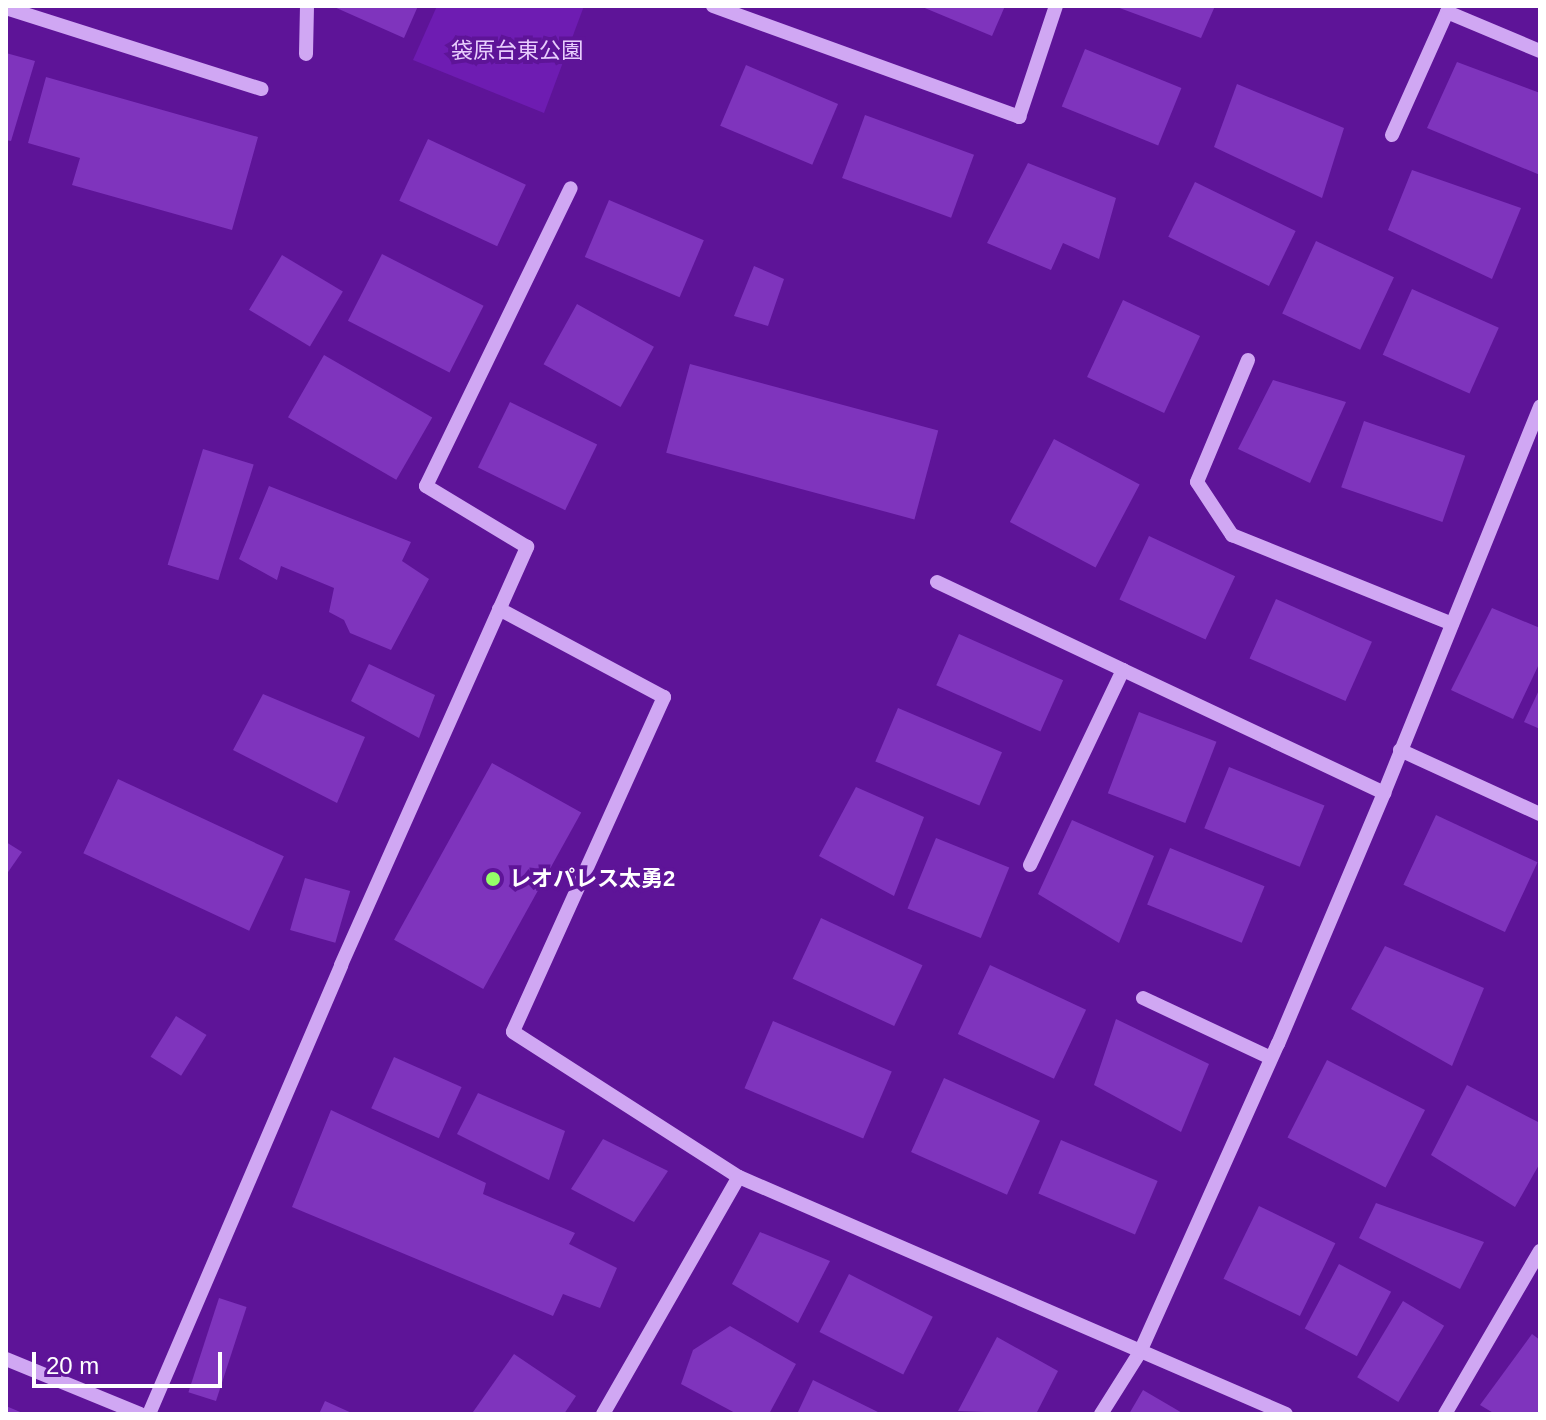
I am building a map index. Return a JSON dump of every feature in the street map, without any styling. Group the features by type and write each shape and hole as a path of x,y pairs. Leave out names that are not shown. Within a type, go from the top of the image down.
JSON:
{"street":[{"path":"306,54 307,6"},
{"path":"713,6 1019,117 1056,6"},
{"path":"6,8 261,89"},
{"path":"1392,135 1447,12 1540,51"},
{"path":"149,1414 527,547 426,486 571,188"},
{"path":"1248,360 1197,482 1232,535 1452,624"},
{"path":"1101,1414 1140,1352 1271,1058 1384,793 1540,406"},
{"path":"937,582 1384,793"},
{"path":"499,609 664,697 513,1032 739,1177 1286,1414"},
{"path":"1030,865 1123,670"},
{"path":"1400,750 1540,814"},
{"path":"1143,998 1271,1058"},
{"path":"603,1414 739,1177"},
{"path":"1445,1414 1540,1251"},
{"path":"6,1359 140,1414"}],"green space":[{"name":"袋原台東公園","path":"437,6 584,6 544,113 413,60"}],"building":[{"path":"332,6 418,6 404,38"},
{"path":"920,6 1005,6 992,36"},
{"path":"1114,6 1215,6 1201,38"},
{"path":"1085,49 1181,88 1158,145 1062,106"},
{"path":"6,53 35,61 11,141 6,140"},
{"path":"1457,62 1540,93 1540,175 1427,128"},
{"path":"746,65 838,104 812,165 720,126"},
{"path":"46,77 258,137 232,230 72,185 80,158 28,143"},
{"path":"1237,84 1344,128 1322,198 1214,147"},
{"path":"865,115 974,155 951,218 842,178"},
{"path":"428,139 526,185 497,246 399,201"},
{"path":"1028,163 1116,198 1099,259 1063,243 1051,270 987,243"},
{"path":"1412,170 1521,208 1492,279 1388,230"},
{"path":"1195,182 1296,231 1269,286 1168,237"},
{"path":"609,200 704,240 680,297 585,257"},
{"path":"1316,241 1394,277 1360,350 1282,314"},
{"path":"382,254 484,306 450,373 348,321"},
{"path":"282,255 343,292 310,346 249,310"},
{"path":"754,266 784,279 768,326 734,316"},
{"path":"1412,289 1499,328 1470,393 1383,355"},
{"path":"1123,300 1200,336 1164,413 1087,377"},
{"path":"577,304 654,347 621,407 544,364"},
{"path":"324,355 432,418 396,480 288,417"},
{"path":"690,364 938,431 914,519 666,453"},
{"path":"1273,380 1346,402 1310,483 1238,449"},
{"path":"510,402 597,445 565,510 478,468"},
{"path":"1364,421 1465,456 1442,522 1341,487"},
{"path":"1054,439 1140,485 1096,568 1010,522"},
{"path":"203,449 254,464 218,580 168,565"},
{"path":"269,486 411,542 402,561 429,579 391,650 350,633 344,620 329,612 334,588 281,566 277,580 239,559"},
{"path":"1149,536 1235,576 1206,640 1119,599"},
{"path":"1276,599 1372,642 1345,701 1250,658"},
{"path":"1492,608 1540,628 1540,662 1513,719 1451,690"},
{"path":"959,634 1063,680 1040,732 936,685"},
{"path":"369,664 435,695 419,738 351,701"},
{"path":"1540,688 1540,729 1524,722"},
{"path":"263,694 365,737 337,803 233,750"},
{"path":"898,708 1002,752 979,806 875,761"},
{"path":"1139,712 1216,742 1185,823 1108,793"},
{"name":"レオパレス太勇2","path":"492,763 581,812 483,989 394,940"},
{"path":"1229,767 1324,806 1300,867 1204,828"},
{"path":"118,779 284,856 249,931 83,853"},
{"path":"856,787 924,817 894,896 819,856"},
{"path":"1436,815 1538,862 1505,932 1403,885"},
{"path":"1072,820 1154,856 1119,943 1038,894"},
{"path":"936,838 1009,868 981,938 908,908"},
{"path":"6,842 22,852 6,875"},
{"path":"1170,848 1265,886 1242,943 1147,905"},
{"path":"305,878 350,891 335,943 290,930"},
{"path":"821,918 923,965 894,1026 793,979"},
{"path":"1385,946 1484,988 1452,1066 1351,1009"},
{"path":"990,965 1086,1010 1054,1079 958,1034"},
{"path":"176,1016 207,1035 181,1076 151,1057"},
{"path":"1116,1019 1209,1064 1181,1132 1094,1085"},
{"path":"773,1021 892,1071 863,1139 744,1088"},
{"path":"394,1057 462,1087 439,1138 371,1108"},
{"path":"1327,1060 1425,1110 1386,1187 1288,1138"},
{"path":"944,1078 1040,1121 1007,1195 911,1152"},
{"path":"1467,1085 1540,1123 1540,1163 1515,1207 1431,1155"},
{"path":"478,1093 565,1131 549,1180 457,1134"},
{"path":"331,1110 486,1183 483,1194 575,1233 569,1244 617,1268 600,1308 563,1294 553,1316 292,1207"},
{"path":"603,1139 668,1171 634,1222 571,1189"},
{"path":"1061,1140 1158,1181 1135,1234 1038,1193"},
{"path":"1376,1203 1484,1242 1460,1289 1359,1238"},
{"path":"1259,1206 1335,1243 1300,1316 1223,1279"},
{"path":"760,1232 830,1261 798,1323 732,1284"},
{"path":"1339,1264 1391,1292 1357,1356 1305,1328"},
{"path":"849,1274 933,1317 903,1375 819,1332"},
{"path":"219,1298 247,1307 216,1401 188,1392"},
{"path":"1403,1301 1444,1326 1398,1402 1357,1377"},
{"path":"730,1326 796,1364 769,1414 737,1414 681,1384 693,1350"},
{"path":"1532,1334 1540,1340 1540,1414 1495,1414 1480,1405"},
{"path":"997,1337 1058,1371 1036,1414 958,1411"},
{"path":"514,1354 576,1396 564,1414 473,1412"},
{"path":"813,1380 882,1414 797,1414"},
{"path":"1143,1390 1184,1414 1129,1414"},
{"path":"325,1401 354,1414 319,1414"},
{"path":"6,1406 25,1414 6,1414"}],"place":[{"name":"レオパレス太勇2","path":"493,879"}]}
